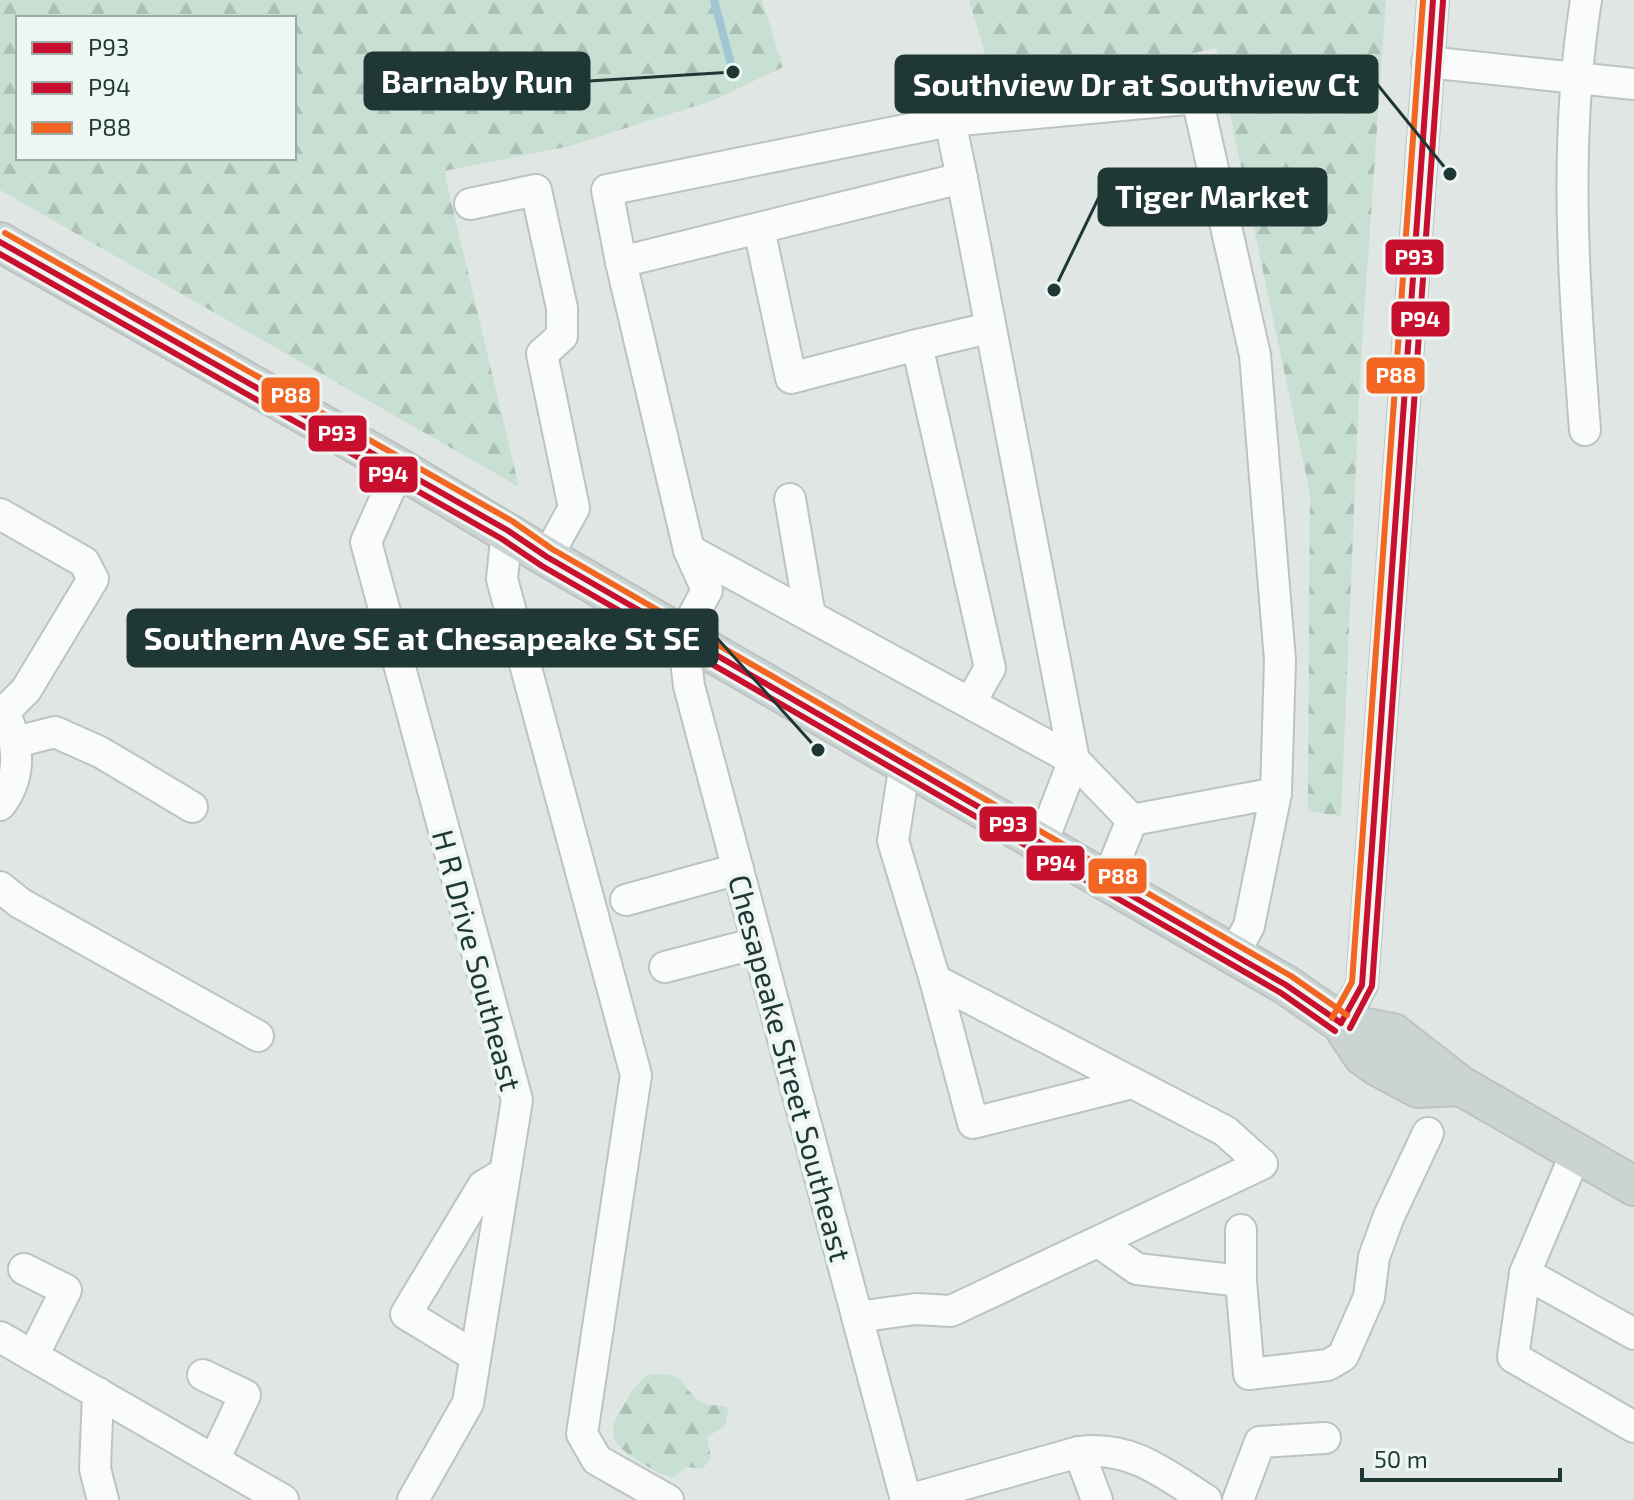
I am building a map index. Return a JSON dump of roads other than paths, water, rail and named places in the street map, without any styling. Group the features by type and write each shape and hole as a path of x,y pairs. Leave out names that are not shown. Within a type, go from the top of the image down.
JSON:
{"main road":[{"path":"0,242 507,530 547,557 1234,954 1341,1023 1393,1033 1461,1086 1634,1186"}],"street":[{"path":"1341,1023 1362,985 1433,0"},
{"path":"1585,430 1572,217 1574,77 1586,0"},
{"path":"1427,62 1634,84"},
{"path":"683,635 707,590 689,550 607,190 950,121 1197,98 1255,355 1280,660 1276,793 1249,926 1234,954"},
{"path":"950,121 1074,760 1042,843"},
{"path":"621,262 962,178"},
{"path":"470,204 536,190 559,293 562,336 542,354 574,508 547,557"},
{"path":"759,229 791,378 989,328"},
{"path":"917,345 990,668 970,703"},
{"name":"H R Drive Southeast","path":"399,468 366,542 517,1100 468,1403 413,1500"},
{"path":"790,499 810,616"},
{"path":"0,514 84,562 93,579 26,690 2,711 16,742 15,775 0,805"},
{"path":"507,530 502,579 636,1075 582,1434 597,1460 668,1500"},
{"path":"689,550 1074,760 1132,820"},
{"name":"Chesapeake Street Southeast","path":"683,635 689,686 907,1500"},
{"path":"16,742 55,732 100,752 192,807"},
{"path":"905,763 893,841 935,980 973,1123 1132,1083"},
{"path":"1132,820 1276,793"},
{"path":"1107,881 1132,820"},
{"path":"626,900 738,869"},
{"path":"0,887 20,903 258,1036"},
{"path":"665,967 757,943"},
{"path":"857,1317 916,1309 951,1311 1262,1164 1225,1131 935,980"},
{"path":"1241,1230 1241,1281 1249,1374 1328,1365 1343,1356 1369,1297 1374,1257 1428,1133"},
{"path":"1576,1153 1525,1273 1513,1357 1634,1427"},
{"path":"475,1356 406,1314 483,1186 505,1173"},
{"path":"1100,1243 1137,1269 1241,1281"},
{"path":"24,1269 66,1290 33,1356"},
{"path":"1525,1273 1634,1334"},
{"path":"0,1337 283,1500"},
{"path":"203,1375 245,1395 214,1460"},
{"path":"98,1393 95,1469 103,1500"},
{"path":"1238,1500 1260,1442 1325,1438"},
{"path":"907,1500 1079,1452 1108,1450 1132,1455 1206,1500"},
{"path":"1079,1452 1097,1500"}],"waterway":[{"path":"714,0 733,72"}],"place":[{"name":"Barnaby Run","path":"733,72"},
{"name":"Southview Dr at Southview Ct","path":"1450,174"},
{"name":"Tiger Market","path":"1054,290"},
{"name":"Southern Ave SE at Chesapeake St SE","path":"818,750"}]}
